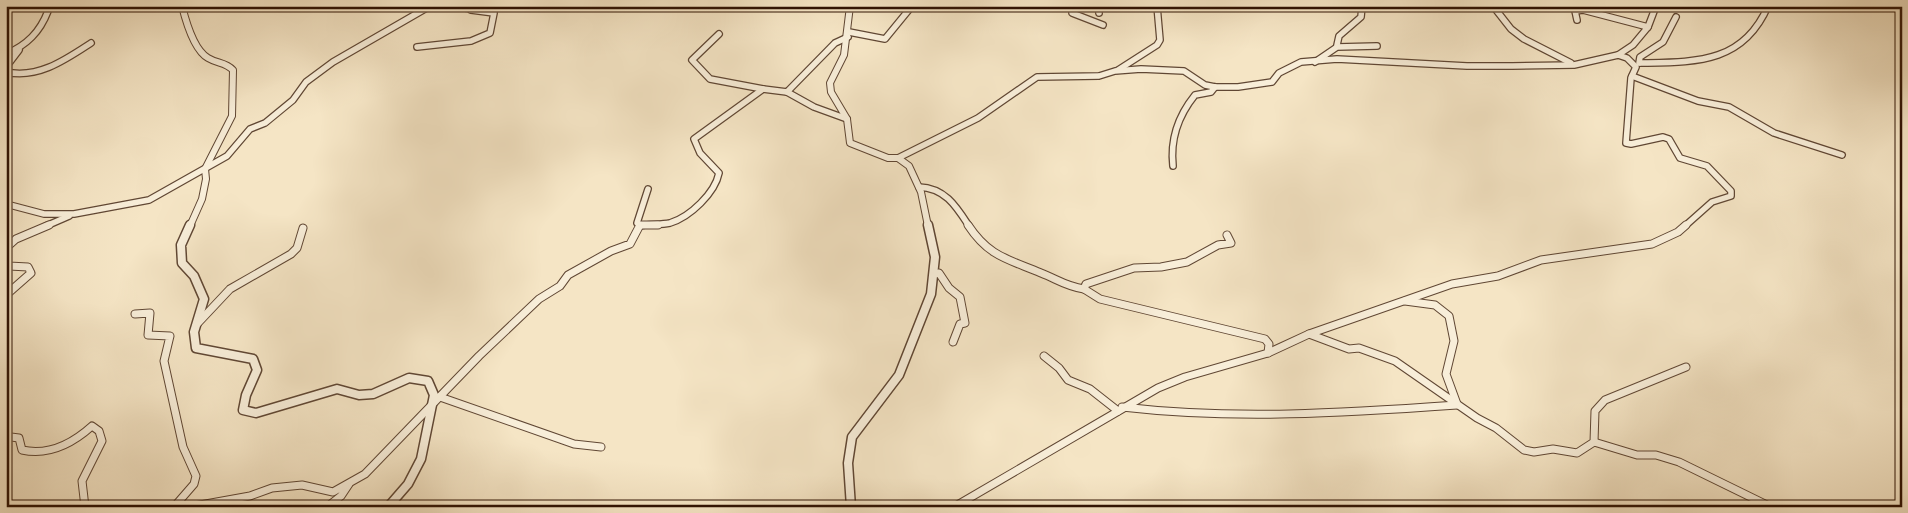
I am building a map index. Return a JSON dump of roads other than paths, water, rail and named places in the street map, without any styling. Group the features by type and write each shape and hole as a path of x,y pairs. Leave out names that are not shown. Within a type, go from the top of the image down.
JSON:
{"street":[{"path":"6,67 20,49 43,26 48,11 45,6"},
{"path":"182,6 189,31 196,38 200,53 211,60 226,64 233,70 234,97 232,116 204,168 206,179 202,199 181,245 182,263 197,281 204,298 194,332 196,348 253,359 257,370 252,387 243,401 243,410 256,413 337,389 359,395 373,394 409,378 428,381 434,395 421,459 408,484 388,507"},
{"path":"6,204 44,214 74,214 149,200 227,156 250,129 265,123 293,100 306,82 333,62 430,6"},
{"path":"417,48 429,44 476,42 490,34 494,13 448,6"},
{"path":"471,10 478,6"},
{"path":"850,6 843,64 830,83 831,92 847,119 850,143 888,158 898,158 954,133 1005,102 1028,80 1037,77 1099,76 1115,71 1141,69 1184,71 1204,85 1215,87 1261,85 1272,82 1279,73 1301,62 1336,59 1467,66 1574,65 1618,55 1633,45 1648,27 1656,6"},
{"path":"787,92 835,43 848,35 885,39 912,6"},
{"path":"1072,6 1072,13 1076,16 1103,25"},
{"path":"1098,6 1099,12"},
{"path":"1115,71 1157,45 1162,39 1155,13 1157,6"},
{"path":"1337,45 1339,36 1361,17 1362,6"},
{"path":"1493,6 1511,29 1524,39 1574,65"},
{"path":"1618,55 1632,62 1640,63 1704,60 1745,43 1760,25 1768,6"},
{"path":"1576,20 1575,11 1583,10 1648,27"},
{"path":"1640,63 1638,61 1640,57 1660,48 1676,17"},
{"path":"718,34 692,60 710,79 787,92 814,107 847,119"},
{"path":"6,72 16,74 43,69 92,43"},
{"path":"1315,62 1324,53 1337,45 1377,46"},
{"path":"6,54 20,49"},
{"path":"954,507 1120,409 1158,388 1185,377 1268,353 1308,334 1452,284 1498,276 1541,260 1652,244 1678,232 1712,202 1731,196 1731,191 1707,166 1680,158 1670,139 1663,137 1631,144 1626,143 1628,104 1632,76 1636,67 1632,62"},
{"path":"1632,76 1698,101 1729,107 1774,133 1842,155"},
{"path":"1173,166 1170,151 1176,126 1195,95 1211,92 1215,87"},
{"path":"640,225 675,221 710,193 717,184 719,173 706,157 700,153 694,139 719,123 728,114 763,89"},
{"path":"851,507 847,464 849,445 852,437 899,375 931,294 934,274 935,257 919,187 910,166 898,158"},
{"path":"919,187 931,186 953,203 986,248 997,256 1052,278 1062,285 1084,289 1100,299 1265,339 1269,344 1268,353"},
{"path":"640,225 637,223 638,215 648,190"},
{"path":"6,248 16,239 74,214"},
{"path":"189,507 250,496 272,488 302,484 333,492 365,474 518,318 539,299 560,286 568,275 611,251 630,244 640,225"},
{"path":"197,324 230,289 291,254 297,248 303,228"},
{"path":"1084,289 1086,284 1134,268 1162,267 1195,259 1218,245 1231,243 1227,236"},
{"path":"6,261 9,266 21,265 28,267 31,274 6,295"},
{"path":"934,274 939,273 944,277 948,288 960,297 963,306 965,323 960,324 952,342"},
{"path":"1404,300 1435,305 1445,311 1452,325 1452,362 1446,374 1457,405"},
{"path":"135,314 150,313 148,335 170,336 164,360 182,447 196,476 194,484 180,498 175,507"},
{"path":"1308,334 1349,350 1359,348 1395,361 1457,405 1496,428 1524,450 1534,452 1553,449 1577,453 1594,442"},
{"path":"1044,356 1059,368 1068,380 1090,389 1120,409 1219,416 1457,405"},
{"path":"1594,442 1595,411 1605,400 1686,367"},
{"path":"440,397 574,444 601,447"},
{"path":"6,440 11,437 19,438 22,450 36,453 48,447 57,448 75,441 92,426 99,431 102,441 82,481 86,507"},
{"path":"1594,442 1637,456 1656,455 1679,462 1771,507"},
{"path":"327,507 340,496 350,482"}]}
